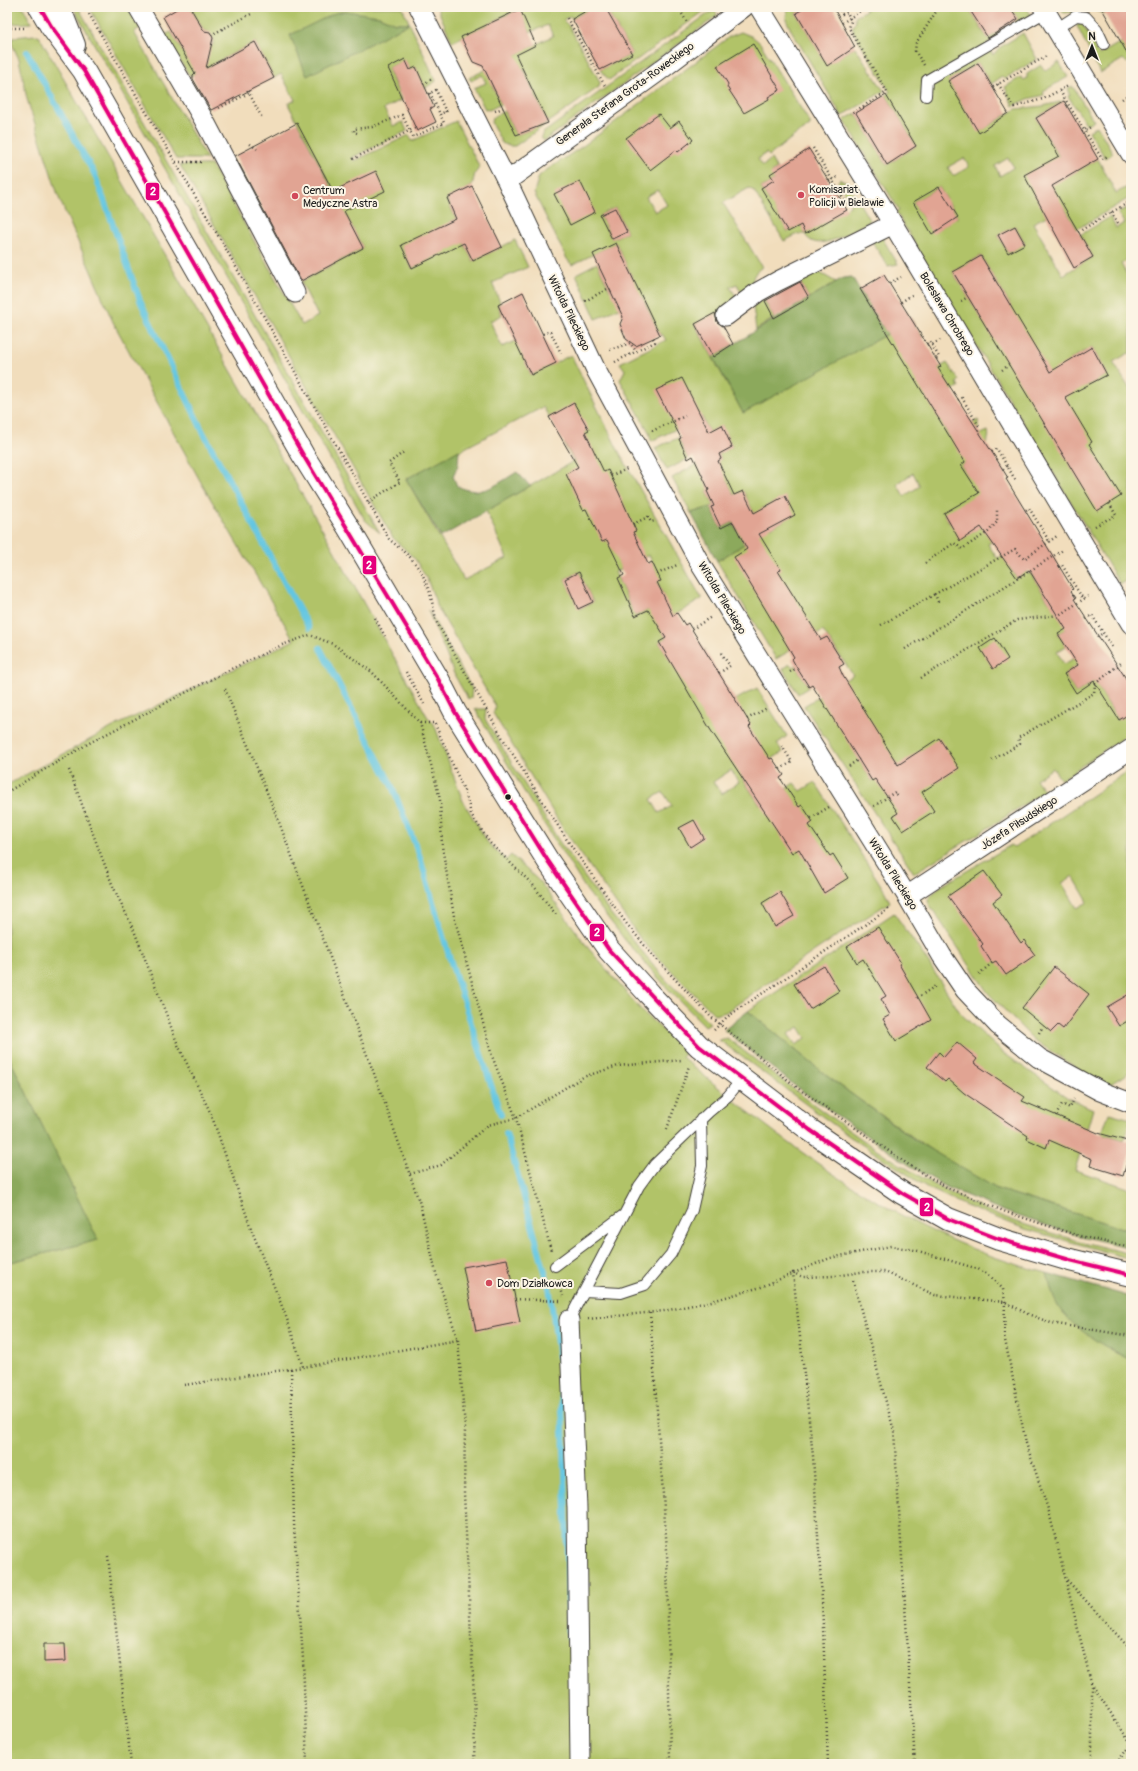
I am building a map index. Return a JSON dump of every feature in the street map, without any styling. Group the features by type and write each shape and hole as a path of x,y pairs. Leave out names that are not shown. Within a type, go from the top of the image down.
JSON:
{"main road":[{"path":"40,7 51,26 84,71 303,455 438,679 455,712 548,861 609,950 699,1046 810,1130 882,1179 948,1218 999,1238 1070,1260 1131,1275"},
{"path":"59,7 84,71"}],"street":[{"path":"138,7 204,120 295,293"},
{"name":"Witolda Pileckiego","path":"419,7 507,181 596,370 702,567 965,990 998,1024 1039,1058 1100,1091 1131,1103"},
{"name":"Generała Stefana Grota-Roweckiego","path":"507,181 658,72 744,7"},
{"name":"Bolesława Chrobrego","path":"759,7 893,224 1131,624"},
{"path":"1045,10 1131,154"},
{"path":"726,316 758,292 893,224"},
{"name":"Józefa Piłsudskiego","path":"907,896 1131,749"},
{"path":"569,1320 576,1508 580,1764"}],"lane":[{"path":"926,96 927,80 931,77 1045,10"},
{"path":"1056,29 1076,16 1086,17 1098,29 1104,44"},
{"path":"569,1320 639,1186 655,1164 701,1119 728,1096 742,1079"},
{"path":"584,1291 621,1293 645,1285 670,1254 692,1210 702,1166 701,1119"},
{"path":"555,1266 624,1214"}],"path":[{"path":"85,7 176,162 389,539 411,558 422,573 430,593 437,623 502,737 543,804 605,896 654,957 711,1017 799,1089 909,1165 948,1188 1006,1212 1076,1235 1131,1248"},
{"path":"678,7 688,25"},
{"path":"838,7 842,14 847,12 850,18 849,28 887,92 847,116"},
{"path":"931,77 915,51 916,43 939,7"},
{"path":"842,23 865,8"},
{"path":"211,35 251,14"},
{"path":"567,18 584,44 605,87"},
{"path":"993,87 1050,54"},
{"path":"423,84 428,80"},
{"path":"998,84 1014,107 1043,99 1074,83"},
{"path":"357,133 354,132 354,129 372,127 402,115 413,137 444,123 429,94 436,90 446,112"},
{"path":"1060,90 1102,159"},
{"path":"217,109 249,92 262,118"},
{"path":"440,114 450,109"},
{"path":"353,159 415,128"},
{"path":"250,144 257,149"},
{"path":"813,148 831,181 848,206"},
{"path":"176,162 210,162"},
{"path":"831,181 846,173"},
{"path":"1078,232 1131,201"},
{"path":"1111,212 1118,223"},
{"path":"890,283 904,275"},
{"path":"585,301 609,288"},
{"path":"901,302 916,293"},
{"path":"543,334 550,331 561,353"},
{"path":"615,362 655,342 653,338"},
{"path":"932,345 944,338"},
{"path":"927,344 930,342 932,345 939,357 936,359"},
{"path":"610,350 630,343 636,351"},
{"path":"958,400 962,398 979,426"},
{"path":"967,415 971,412"},
{"path":"649,432 685,416"},
{"path":"992,452 997,449 1016,481"},
{"path":"368,502 400,482 389,463 404,452"},
{"path":"1002,469 1007,466"},
{"path":"611,476 624,470"},
{"path":"1094,527 1116,514 1109,504"},
{"path":"1026,510 1029,508 1049,541"},
{"path":"926,563 954,543 962,549 988,532 997,522 997,510"},
{"path":"633,524 646,519"},
{"path":"881,625 1014,549 1024,559 1062,532"},
{"path":"905,649 1066,548"},
{"path":"657,574 681,563"},
{"path":"1059,567 1062,565 1070,581 1083,599"},
{"path":"921,678 1017,620 1059,615 1093,593"},
{"path":"935,594 938,602"},
{"path":"1086,619 1092,615 1112,647"},
{"path":"692,629 704,621"},
{"path":"1098,637 1103,633"},
{"path":"7,792 91,742 229,670 284,644 310,635 333,644 372,672 420,723 440,799 442,846 454,916 492,1056 516,1118 569,1320 650,1313 712,1301 760,1287 830,1258 891,1246 916,1250 978,1269 991,1277 1003,1289 1005,1302 1004,1335 1026,1443 1049,1512 1092,1686 1092,1764"},
{"path":"719,673 730,666 721,653"},
{"path":"992,760 1020,744 1018,738 1094,692 1095,684 1122,663"},
{"path":"1126,679 1130,676"},
{"path":"225,689 318,924 410,1174 420,1204 436,1274 458,1340 465,1428 464,1493 475,1718 474,1764"},
{"path":"747,719 771,705"},
{"path":"420,723 434,724 466,795"},
{"path":"780,769 792,762 782,746"},
{"path":"69,770 112,884 135,933 178,1045 211,1114 231,1173 287,1319 303,1367"},
{"path":"871,808 895,792 898,796"},
{"path":"811,818 833,805"},
{"path":"712,1032 720,1024 806,963 907,896"},
{"path":"976,976 992,963"},
{"path":"917,998 941,983"},
{"path":"410,1174 440,1165 488,1125 516,1118 583,1077 618,1066 685,1060"},
{"path":"655,1164 690,1064"},
{"path":"1056,1116 1062,1104 1070,1108 1076,1095"},
{"path":"793,1273 803,1277 835,1276 861,1272 885,1272 935,1294 1005,1302 1028,1314 1052,1323 1131,1336"},
{"path":"793,1273 813,1456 822,1600 828,1764"},
{"path":"852,1281 894,1431 915,1764"},
{"path":"515,1300 561,1301"},
{"path":"650,1313 667,1550 670,1764"},
{"path":"184,1385 291,1369 458,1340"},
{"path":"291,1369 294,1524 304,1659 307,1764"},
{"path":"108,1556 131,1764"},
{"path":"1066,1579 1131,1650"},
{"path":"1092,1686 1131,1744 1116,1764"}],"green space":[{"path":"7,7 23,7 31,23 7,24"},
{"path":"73,7 78,7 380,533 365,520"},
{"path":"89,7 127,7 140,28 134,32 207,159 176,159"},
{"path":"190,7 402,7 436,81 425,88 416,67 410,70 405,60 388,68 401,100 384,109 393,126 403,122 407,131 353,157 354,161 409,135 412,141 456,121 480,168 475,173 472,186 447,199 456,219 448,223 462,239 473,261 515,240 528,267 492,283 500,302 498,305 502,315 490,321 502,347 516,341 531,375 571,355 618,450 702,599 658,625 666,638 659,642 672,663 687,660 705,649 703,659 735,700 757,688 787,736 777,744 783,752 742,778 760,805 794,783 801,791 815,782 884,890 890,902 819,948 726,1012 715,1015 642,941 562,827 493,713 496,707 439,610 427,579 415,559 393,538 180,165 211,165 302,325 318,316 301,282 363,248 288,104 295,100 281,74 274,78 255,42 190,76 163,36 171,32 188,60 213,45 213,38 209,32 204,31","holes":["379,16 395,23 409,23 290,35","401,245 442,253 412,268","543,407 549,417 589,430 564,444 574,461 486,511 507,558 464,580 406,479","649,555 660,581 657,582 663,595 656,606 635,616 615,572","579,572 593,602 579,609 565,579","731,770 739,782 722,794 713,782","663,792 672,806 659,813 651,799"]},
{"path":"437,7 593,7 572,19 571,16 563,20 569,26 600,82 599,87 548,123 523,68 491,83 501,104 489,110 485,109 474,88 486,83 482,75 471,81 469,78 553,36 548,25 530,32 519,9 452,42"},
{"path":"605,7 710,7 609,80 600,70 632,54"},
{"path":"788,7 807,7 796,13 827,65 855,47 884,91 842,116 790,28 786,19"},
{"path":"864,7 968,7 988,39 1018,19 1010,7 1026,7 1032,16 986,44 993,55 999,48 1023,33 1037,59 1004,79 1002,77 991,84 978,63 948,81 979,132 1016,109 1043,106 1064,101 1036,118 1070,175 1098,159 1116,193 1131,185 1131,197 1077,229 1064,207 1033,223 1063,275 1093,257 1080,235 1110,217 1116,228 1124,223 1118,213 1126,208 1131,216 1131,258 1121,264 1131,282 1131,354 1129,353 1113,362 1131,391 1131,578 1120,584 896,212 899,210 844,120 856,113 887,165 916,146 886,95 890,92 853,31 853,25 856,22 855,17 866,10","holes":["964,158 969,167 953,176 948,167","1008,158 1014,167 1000,176 995,166","939,187 958,217 932,233 913,202","1015,226 1025,243 1008,253 998,235","981,256 1010,305 983,321 953,272","1092,347 1107,375 1086,386 1071,359"]},
{"path":"1060,7 1100,7 1105,14 1093,10 1064,13"},
{"path":"346,11 379,16 395,23 410,23 307,76 290,35 335,13"},
{"path":"716,11 717,16 544,141 541,137 543,133 709,13"},
{"path":"1078,23 1082,23 1099,55 1131,36 1131,61 1127,63 1123,59 1100,73 1077,26"},
{"path":"741,32 753,37 760,43 810,123 810,126 794,136 769,156 766,153 758,159 763,166 771,159 777,169 772,172 776,179 761,188 770,203 773,201 775,205 774,208 788,232 801,225 806,234 850,206 851,203 838,181 840,179 842,181 846,181 870,221 836,239 827,242 818,243 810,240 805,234 798,234 784,241 754,191 749,188 723,203 762,267 754,276 753,288 749,295 744,299 737,284 730,287 740,302 695,325 743,413 905,323 900,314 906,311 923,337 899,351 922,389 940,379 935,370 947,363 959,380 957,383 959,387 948,392 943,386 927,396 949,436 978,420 979,426 974,437 988,431 989,436 988,440 982,447 965,457 967,461 961,465 968,475 972,473 984,492 956,510 954,508 944,514 950,524 961,518 963,522 961,523 968,535 984,525 993,541 988,544 997,558 1017,552 1024,559 1017,561 1009,567 1017,578 1025,572 1031,574 1049,602 1053,600 1068,628 1058,634 1066,646 1057,652 1064,664 1080,655 1082,658 1092,652 1105,676 1099,680 1097,685 1118,720 1131,713 1131,732 1061,780 1053,768 1036,779 1044,791 996,823 914,873 804,706 853,675 823,631 776,659 717,561 754,538 736,529 757,519 743,491 734,495 727,481 707,491 714,506 691,513 672,478 697,464 700,469 721,459 719,454 732,447 722,426 709,432 702,417 651,441 649,432 620,380 625,370 620,363 666,340 662,334 660,335 642,297 596,319 576,274 597,263 610,290 633,279 616,243 572,265 567,259 534,193 539,176 545,171 583,146 729,37","holes":["658,190 667,205 655,212 646,197","615,208 627,232 612,239 600,215","913,473 920,486 904,496 897,484","785,497 794,515 771,528 761,509","1086,660 1098,679 1076,693 1064,674","880,738 897,764 872,781 855,753"]},
{"path":"39,36 330,543 427,716 434,724 463,801 488,843 506,860 511,855 540,882 589,949 642,1011 685,1051 682,1057 765,1125 808,1157 898,1214 946,1237 996,1257 1047,1273 1058,1306 1110,1350 1131,1360 1131,1764 7,1764 7,1263 97,1240 7,1053 7,785 113,727 294,640 203,486 113,322 59,198 27,99 19,59 11,42 14,37"},
{"path":"1059,62 1068,77 1043,91 1044,95 1028,99 1013,106 1005,87 1021,77 1024,80 1027,78 1027,74 1041,65 1045,71"},
{"path":"1073,87 1094,121 1087,125 1068,96 1070,94 1068,88"},
{"path":"504,111 516,135 547,123 515,146 509,146 502,143 491,122 492,118"},
{"path":"1097,126 1113,153 1105,158 1089,131"},
{"path":"881,236 898,264 888,266 871,240"},
{"path":"282,248 301,282 297,282 281,252"},
{"path":"813,269 836,282 809,298 797,276"},
{"path":"852,277 881,326 884,325 889,333 743,413 713,357 836,282 843,278"},
{"path":"763,298 774,318 756,330 753,306"},
{"path":"678,438 688,459 667,470 655,448"},
{"path":"459,450 458,465 453,476 457,486 474,491 482,490 495,485 517,472 530,486 441,537 406,479"},
{"path":"711,507 721,528 733,522 736,529 754,538 717,561 691,513"},
{"path":"428,610 472,689 471,698 468,699 455,676"},
{"path":"790,664 793,667 795,665 809,687 798,694 783,669"},
{"path":"475,709 486,709 485,719 559,841 611,914 666,980 710,1023 705,1026 668,989 625,940 587,891 529,800"},
{"path":"1131,769 1131,1071 1109,1085 1086,1074 1034,1040 988,993 929,904 928,899 938,888 1011,845 1014,848","holes":["1073,876 1088,902 1077,908 1062,883"]},
{"path":"894,913 926,959 961,1014 1002,1052 1068,1098 1093,1109 1075,1170 1131,1189 1131,1231 997,1189 941,1157 827,1076 748,1011","holes":["799,1027 806,1038 796,1045 788,1034"]},
{"path":"748,1011 827,1076 918,1142 997,1189 1131,1231 1131,1248 1076,1235 1006,1212 948,1188 909,1165 799,1089 724,1030"},
{"path":"727,1038 813,1104 871,1146 932,1183 964,1200 1004,1217 1067,1238 1131,1254 1131,1259 1025,1229 966,1206 928,1188 849,1136 719,1040"},
{"path":"7,1053 98,1240 7,1263"},
{"path":"1109,1113 1131,1119 1124,1140 1102,1133"},
{"path":"1047,1273 1131,1297 1131,1360 1091,1337 1071,1322 1054,1299"}],"building":[{"path":"180,7 190,7 204,31 210,32 213,38 206,68 255,42 274,78 211,110 193,79 193,75 195,73 163,17"},
{"path":"593,7 605,7 632,54 600,70 572,19"},
{"path":"807,7 833,7 855,47 827,66 796,13"},
{"path":"968,7 1010,7 1018,19 988,38"},
{"path":"1101,7 1131,7 1131,60"},
{"path":"520,9 536,45 516,55 548,123 516,135 483,66 473,62 461,37"},
{"path":"753,44 780,90 768,97 769,99 744,113 727,87 728,84 717,66"},
{"path":"405,59 410,70 416,67 434,107 430,109 436,122 417,131 388,68"},
{"path":"978,63 1008,113 979,133 948,81"},
{"path":"886,95 916,146 887,165 856,113"},
{"path":"1064,101 1098,159 1052,186 1093,257 1074,268 1024,175 1059,156 1036,118"},
{"path":"659,114 670,128 679,121 693,140 678,152 676,150 650,170 626,138"},
{"name":"Centrum Medyczne Astra","path":"297,123 333,191 376,171 385,191 344,211 363,248 301,281 235,156"},
{"name":"Komisariat Policji w Bielawie","path":"809,149 847,210 805,234 801,225 788,232 761,188 774,180 770,174"},
{"path":"580,181 595,212 570,225 554,194"},
{"path":"472,186 502,247 473,261 464,243 412,268 401,245 456,219 447,198"},
{"path":"939,187 958,217 932,234 913,202"},
{"path":"615,208 627,232 612,239 600,215"},
{"path":"1015,226 1025,244 1008,253 998,235"},
{"path":"616,243 660,335 636,346 626,339 620,324 623,317 593,254"},
{"path":"981,256 1050,372 1092,347 1107,375 1065,397 1092,442 1089,444 1121,496 1097,511 953,272"},
{"path":"884,275 941,367 938,368 1008,478 1006,479 1073,589 1071,591 1076,598 1074,599 1131,686 1131,713 1119,720 1094,681 1076,693 1064,674 1078,665 1058,634 1066,629 1029,570 1017,578 981,527 960,541 944,513 979,493 961,465 965,462 860,289"},
{"path":"800,282 809,298 774,318 765,301"},
{"path":"523,292 556,363 531,375 498,305"},
{"path":"715,313 717,322 723,326 733,344 713,357 695,324"},
{"path":"682,378 709,432 722,425 732,447 719,454 721,459 718,461 734,495 743,491 754,513 785,496 795,515 759,534 781,570 778,571 821,640 827,637 844,664 839,667 843,676 898,765 939,738 959,768 922,792 934,811 903,831 893,816 898,813 875,779 872,781 812,685 809,687 792,659 794,657 734,557 747,549 733,522 721,528 711,507 714,506 707,491 709,490 693,456 688,459 679,439 681,438 656,390"},
{"path":"574,403 589,430 585,432 604,472 608,470 619,493 636,531 633,532 648,564 652,562 661,581 657,582 673,616 677,613 685,625 688,623 751,725 749,727 770,759 772,758 784,775 780,778 799,807 802,805 813,822 809,825 830,856 833,854 848,878 824,893 799,849 792,853 710,729 659,642 666,638 648,610 635,616 618,578 624,575 607,540 602,542 586,509 583,510 566,474 578,467 549,417"},
{"path":"579,572 593,602 578,609 565,579"},
{"path":"995,638 1008,659 993,669 980,648"},
{"path":"694,820 704,838 690,847 679,828"},
{"path":"984,871 1002,895 993,902 1021,943 1024,940 1035,955 1006,975 996,961 992,963 981,946 983,944 948,896"},
{"path":"780,892 794,916 775,927 762,903"},
{"path":"878,927 901,963 899,964 931,1020 896,1041 883,1019 890,1015 881,999 886,996 863,959 857,963 847,947"},
{"path":"824,966 839,991 810,1009 794,984"},
{"path":"1054,967 1089,994 1063,1029 1058,1025 1051,1032 1022,1008"},
{"path":"1131,993 1131,1019 1119,1026 1107,1007"},
{"path":"957,1042 977,1059 974,1063 1025,1097 1022,1101 1098,1133 1131,1142 1131,1149 1123,1176 1090,1166 1092,1159 1049,1140 1046,1148 1027,1139 1028,1136 964,1093 948,1079 945,1082 927,1067 939,1052 944,1057"},
{"name":"Dom Działkowca","path":"507,1259 520,1322 476,1331 463,1267"},
{"path":"44,1644 65,1644 66,1661 44,1662"}],"waterway":[{"path":"27,52 95,175 141,303 203,432 309,628"},
{"path":"320,648 392,786 419,854 449,956 501,1115"},
{"path":"506,1133 549,1286 560,1365 565,1471 569,1637"}],"transit line":[{"name":"2","path":"40,7 51,26 84,71 303,455 438,679 455,712 548,861 609,950 699,1046 810,1130 902,1193 948,1219 999,1239 1070,1260 1131,1275"}],"place":[{"name":"Komisariat Policji w Bielawie","path":"801,195"},
{"name":"Centrum Medyczne Astra","path":"295,196"},
{"name":"Dom Działkowca","path":"489,1283"}]}
